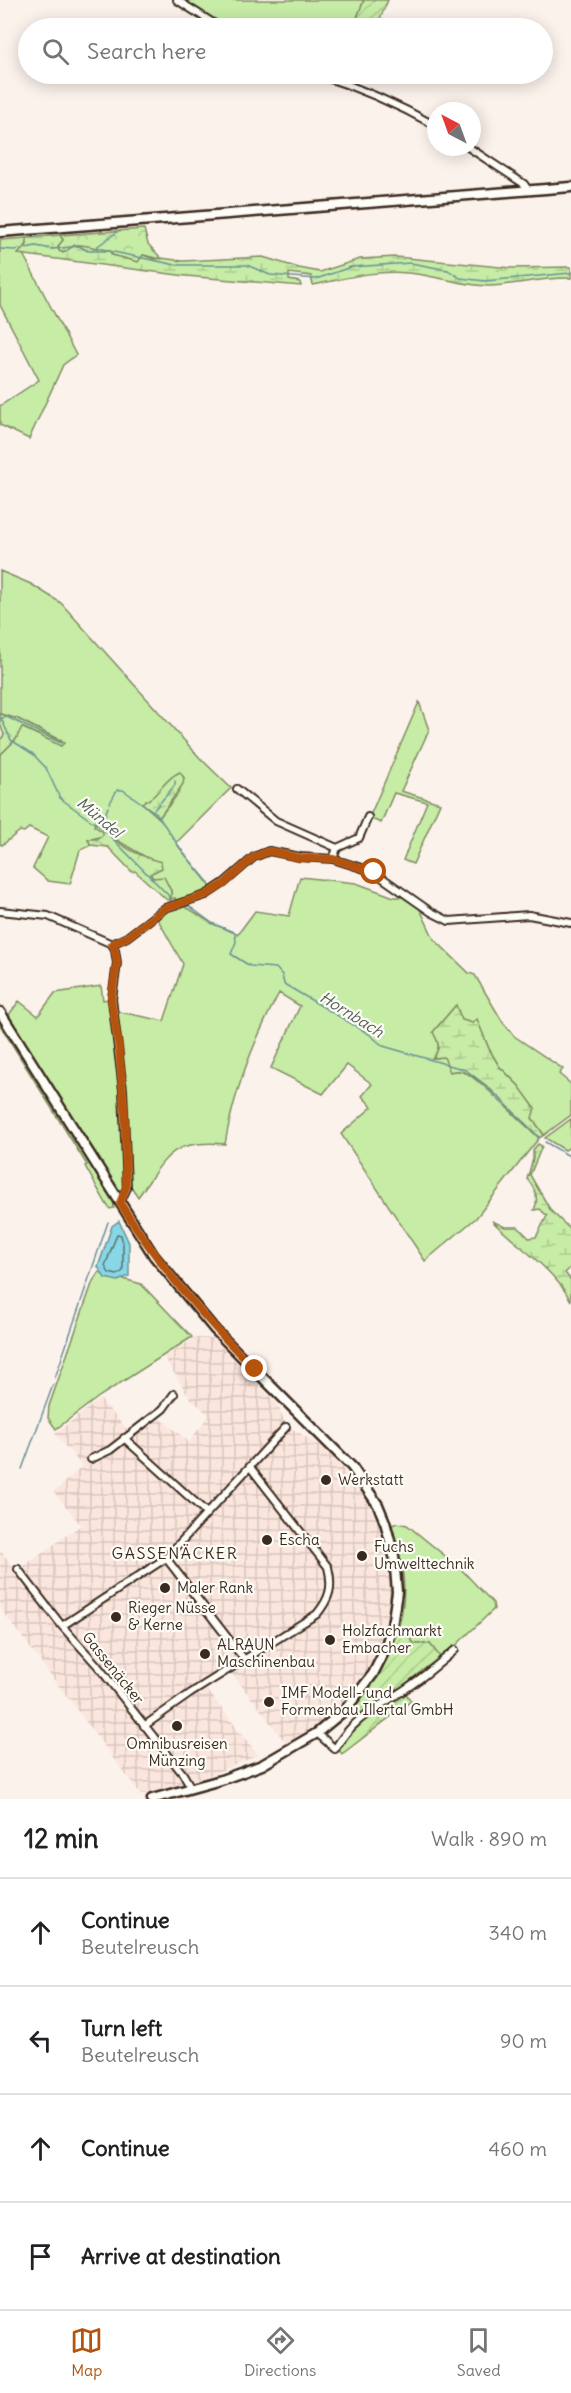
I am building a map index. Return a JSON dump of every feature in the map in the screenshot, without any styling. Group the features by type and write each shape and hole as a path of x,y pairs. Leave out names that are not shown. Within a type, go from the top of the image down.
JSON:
{"main road":[{"path":"0,232 571,187"},
{"path":"0,1012 154,1256 202,1316 352,1467 369,1490 385,1522 397,1573 395,1608 390,1635 373,1674 345,1710 317,1733 262,1765 221,1780 152,1799"}],"street":[{"path":"177,0 206,18"},
{"path":"348,84 397,104 427,121"},
{"path":"481,155 524,183 528,190"},
{"path":"237,789 279,823 337,848"},
{"path":"333,859 337,848 359,838 368,817"},
{"path":"112,944 127,937 165,908 206,895 224,884 254,857 269,851 300,858 333,859 374,872 431,912 449,921 529,915 571,923"},
{"path":"0,911 54,918 112,944 115,950 117,963 111,999 119,1048 125,1116 126,1188 120,1203"},
{"path":"92,1459 110,1450 163,1409 174,1394"},
{"name":"Gassenäcker","path":"62,1626 166,1558 286,1427"},
{"path":"124,1438 207,1513"},
{"name":"Gassenäcker","path":"144,1726 190,1692 317,1614 331,1593 331,1579 327,1567 250,1467"},
{"path":"166,1558 244,1659"},
{"name":"Gassenäcker","path":"18,1569 183,1773 192,1788"},
{"path":"317,1733 335,1749 345,1732 358,1719 415,1683 455,1650"}],"shaded area":[{"path":"194,1338 213,1338 277,1404 284,1420 291,1428 327,1450 359,1489 378,1521 384,1538 390,1571 391,1596 379,1647 361,1682 349,1697 319,1724 286,1743 230,1671 205,1687 258,1755 208,1776 141,1795 0,1608 0,1550 17,1571 81,1525 54,1492 82,1466 55,1434 100,1399 134,1437 160,1418 189,1442 209,1415 189,1397 164,1357"}],"green space":[{"path":"183,0 364,0 357,18 210,18"},
{"path":"364,0 388,0 380,18 357,18"},
{"path":"144,229 148,244 161,258 144,255 138,262 112,255 109,250 85,248 63,253 59,251 58,246 63,240 60,235"},
{"path":"60,235 63,240 58,246 59,251 63,253 75,245 82,245 109,250 112,255 138,262 143,255 154,259 183,261 263,257 320,272 360,259 396,257 511,268 571,267 571,278 489,286 395,272 360,275 313,285 311,276 289,273 289,280 300,282 301,286 186,276 18,254 27,245 27,238"},
{"path":"27,238 27,244 19,254 23,254 76,355 63,365 29,439 0,425 0,406 39,380 0,305 0,240"},
{"path":"0,571 31,584 61,603 200,758 231,788 176,843 212,888 186,899 176,901 175,898 171,899 171,891 164,878 153,878 149,873 161,863 149,859 115,839 109,825 103,836 88,840 91,845 80,850 70,884 48,881 33,868 48,837 29,828 24,832 20,831 2,845 0,844 0,755 16,739 21,727 38,735 62,741 18,719 0,714","holes":["184,778 178,794 159,818 143,803"]},
{"path":"419,702 429,730 401,791 440,803 413,864 403,860 427,802 394,793 381,823 369,818"},
{"path":"0,714 18,719 64,743 61,746 22,727 16,739 0,755 0,740 4,735 0,724"},
{"path":"180,772 184,778 183,784 159,818 142,803"},
{"path":"104,819 114,838 121,844 161,862 162,868 150,874 153,878 164,877 171,891 171,899 167,900 135,871 132,872 108,847 91,845 88,839 98,839 103,835 103,832 94,826 95,822"},
{"path":"300,877 356,883 394,897 407,897 420,909 434,939 469,973 475,975 502,1021 514,1036 563,1069 559,1074 571,1084 571,1115 544,1135 532,1118 519,1086 499,1066 489,1049 477,1020 472,1023 462,1020 455,1006 433,1032 438,1045 433,1058 444,1057 456,1070 467,1073 539,1138 476,1218 425,1261 341,1134 372,1107 362,1096 372,1084 347,1065 323,1094 271,1068 300,1006 279,993 246,1067 225,1144 192,1145 171,1154 138,1197 129,1183 115,1011 164,1021 183,964 156,916 173,908 185,907 211,923 238,934 255,911 289,916"},
{"path":"101,986 103,1000 109,999 120,1082 124,1187 121,1192 117,1192 8,1016 19,1001 38,1016 55,993"},
{"path":"456,1005 462,1020 472,1023 477,1019 489,1049 499,1066 519,1086 535,1108 532,1118 544,1135 539,1138 478,1080 464,1072 450,1072 444,1057 433,1058 438,1045 433,1032"},
{"path":"0,1025 5,1026 113,1199 114,1208 110,1209 107,1205 85,1166 87,1165"},
{"path":"571,1119 571,1146 565,1150 545,1138"},
{"path":"538,1144 542,1146 530,1175 551,1211 571,1230 571,1267 565,1273 571,1280 571,1301 555,1278 492,1221 505,1227 518,1227 529,1238 536,1237 547,1216 540,1209 534,1210 537,1201 536,1193 527,1179 533,1159 533,1150"},
{"path":"99,1272 141,1284 192,1337 100,1396 56,1429 48,1418 49,1406 93,1281"},
{"path":"397,1523 407,1525 460,1568 493,1603 494,1609 449,1652 440,1657 430,1644 415,1644 405,1634 396,1635 404,1593 402,1567 392,1525"},
{"path":"405,1634 415,1644 430,1644 440,1657 397,1690 361,1713 355,1707 376,1679 396,1635"},
{"path":"405,1692 411,1701 342,1754 339,1750 353,1727"}],"water":[{"path":"119,1221 129,1243 129,1276 118,1281 105,1278 98,1267 112,1226"}],"waterway":[{"path":"91,251 117,232"},
{"path":"0,249 15,250 36,246 52,249 79,246 88,251 109,251 176,265 247,265 270,275 316,279 351,267 411,263 448,270 460,278 485,281 571,273"},
{"path":"1,718 7,717 61,743"},
{"name":"Mündel","path":"1,718 11,740 33,754 46,768 60,798 105,831 168,895 171,902"},
{"path":"153,811 175,785 175,781"},
{"path":"110,803 117,790 123,790 156,813 183,852 209,883"},
{"path":"95,824 104,818 108,807"},
{"name":"Hornbach","path":"180,907 189,906 212,923 235,933 236,942 231,954 250,966 276,968 282,975 284,984 369,1034 383,1046 466,1070 487,1086 539,1137"},
{"name":"Hornbach","path":"545,1142 571,1157"},
{"path":"55,1378 108,1222"},
{"path":"22,1469 53,1385"}],"place":[{"name":"Werkstatt","path":"326,1480"},
{"name":"Escha","path":"267,1540"},
{"name":"Fuchs Umwelttechnik","path":"362,1556"},
{"name":"Maler Rank","path":"165,1588"},
{"name":"Rieger Nüsse & Kerne","path":"116,1617"},
{"name":"Holzfachmarkt Embacher","path":"330,1640"},
{"name":"ALRAUN Maschinenbau","path":"205,1654"},
{"name":"IMF Modell- und Formenbau Illertal GmbH","path":"269,1702"},
{"name":"Omnibusreisen Münzing","path":"177,1726"}],"district":[{"name":"GASSENÄCKER","path":"175,1553"}],"route":[{"path":"255,1369 215,1330 179,1288 154,1256 120,1203 126,1188 125,1116 119,1048 111,999 117,963 112,944 127,937 165,908 206,895 224,884 254,857 269,851 300,858 333,859 352,863 374,872"}]}
